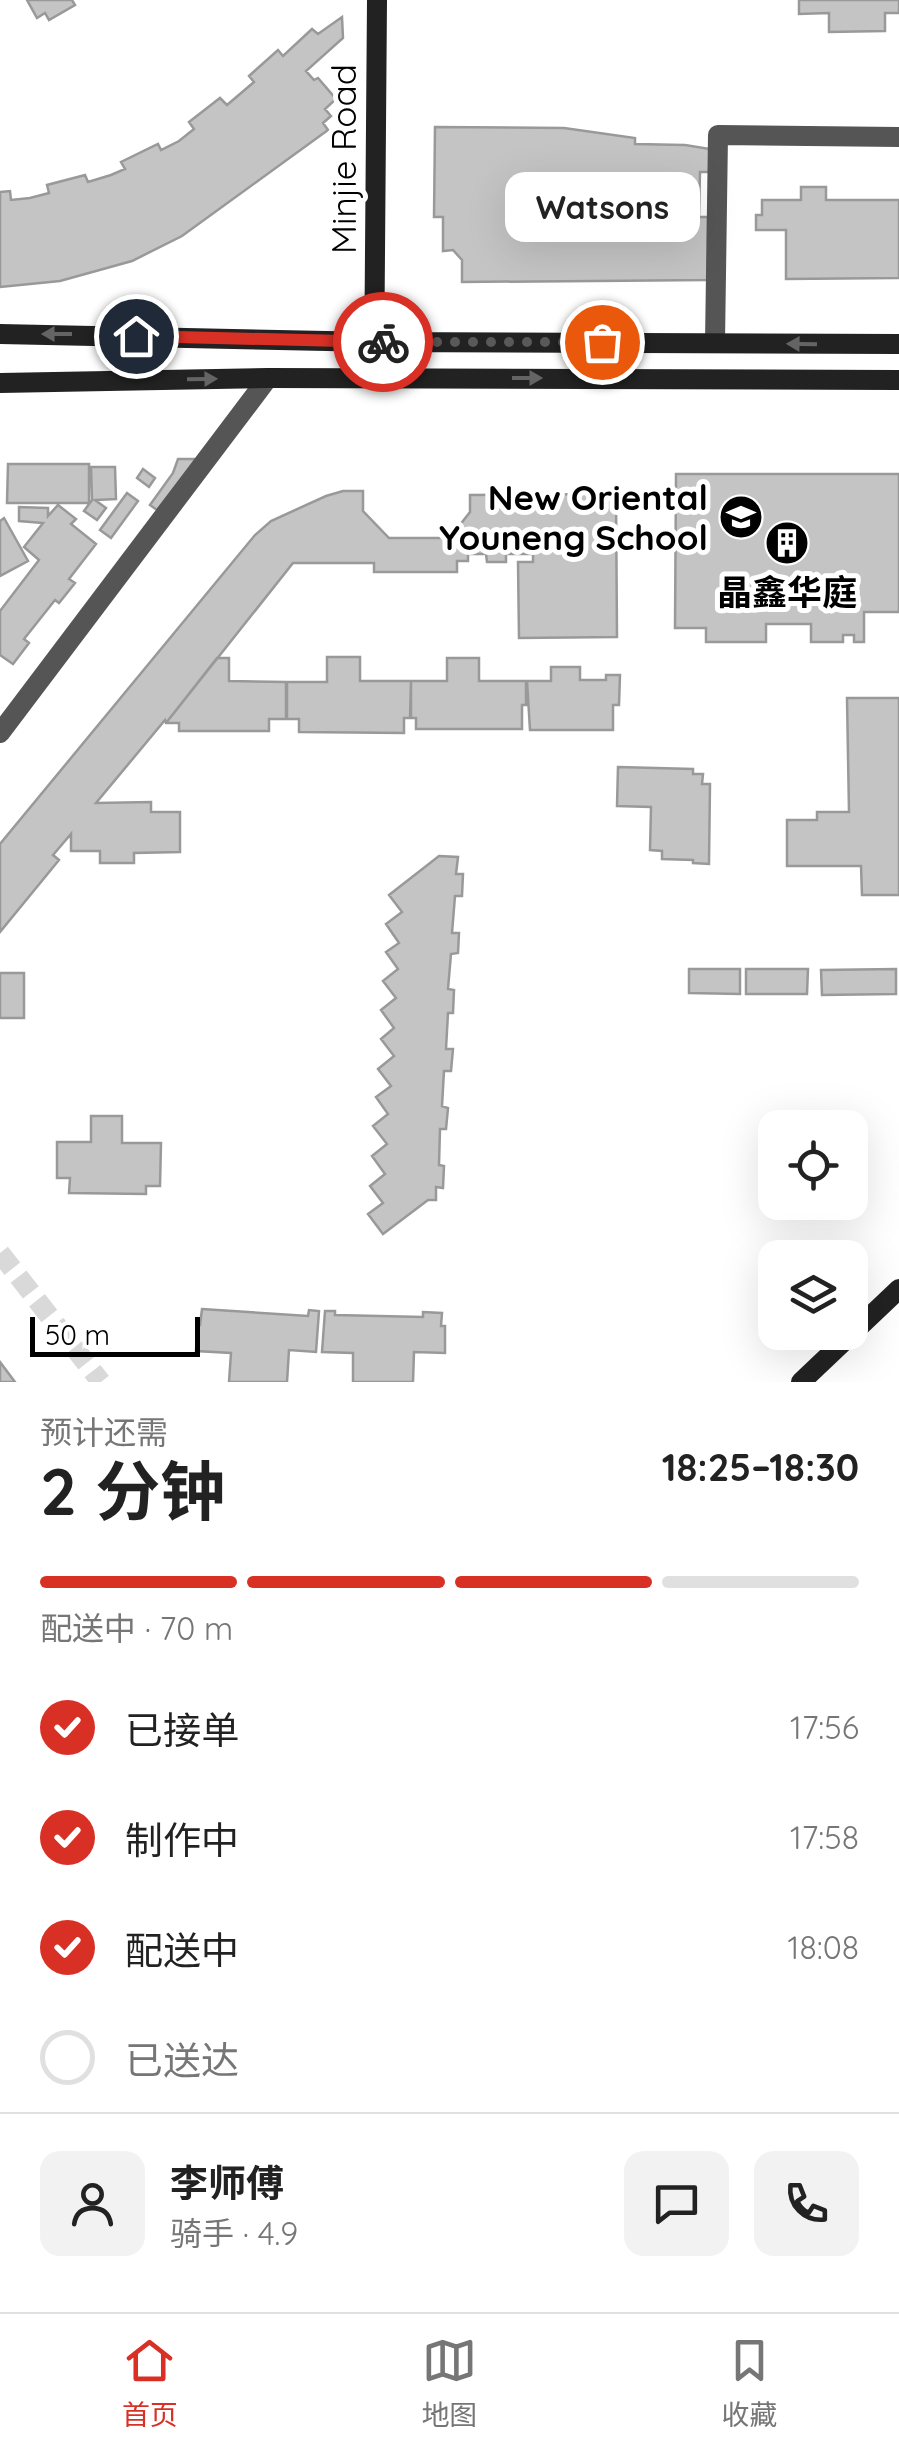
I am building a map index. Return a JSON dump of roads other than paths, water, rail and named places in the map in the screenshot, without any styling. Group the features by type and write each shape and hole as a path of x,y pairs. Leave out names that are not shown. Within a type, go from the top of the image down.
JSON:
{"main road":[{"name":"Minjie Road","path":"374,378 376,0"},
{"path":"0,334 375,342 899,344"},
{"path":"0,384 268,378 899,380"},
{"path":"801,1382 899,1288"}],"street":[{"path":"716,343 718,136 899,137"},
{"path":"0,732 268,378"}],"tunnel":[{"path":"0,1253 101,1382"}],"place":[{"name":"Watsons","path":"602,342"},
{"name":"New Oriental Youneng School","path":"741,517"},
{"name":"晶鑫华庭","path":"787,543"}]}
